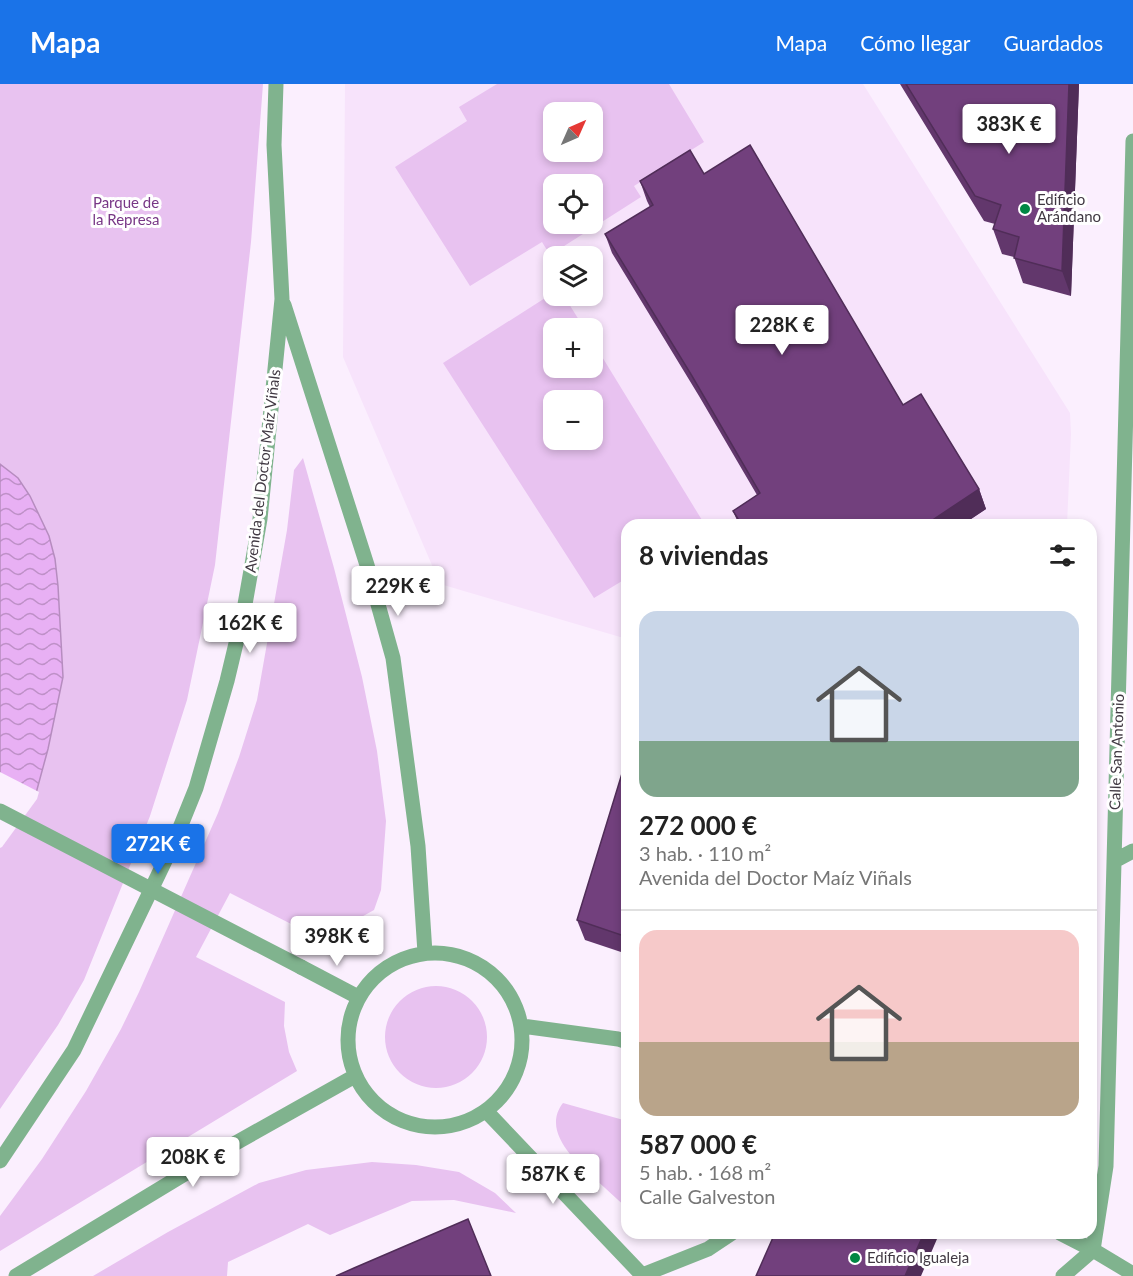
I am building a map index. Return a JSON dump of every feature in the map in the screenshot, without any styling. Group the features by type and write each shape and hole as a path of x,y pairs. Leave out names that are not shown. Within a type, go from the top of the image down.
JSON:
{"street":[{"name":"Avenida del Doctor Maíz Viñals","path":"0,1161 74,1050 175,840 195,788 226,681 244,610 260,519 282,299 274,145 276,84"},
{"name":"Calle San Antonio","path":"1097,1224 1106,1167 1133,141"},
{"path":"282,299 367,565 393,658 418,846 425,953"},
{"path":"0,811 358,997"},
{"path":"1114,861 1133,851"},
{"path":"425,953 452,954 477,963 498,979 513,1001 522,1026 522,1050 516,1074 504,1095 487,1112 463,1123 438,1128 413,1125 389,1114 369,1098 355,1076 348,1050 349,1022 358,997 375,975 398,960 425,953"},
{"path":"522,1026 621,1040"},
{"path":"16,1276 234,1144 355,1076"},
{"path":"487,1112 641,1276 708,1249 723,1239"},
{"path":"1072,1239 1133,1274"},
{"name":"Calle San Antonio","path":"1093,1250 1095,1239"},
{"path":"1063,1276 1093,1250"}],"shaded area":[{"path":"345,84 863,84 1070,413 1067,519 621,519 621,637 440,584 343,357"}],"green space":[{"name":"Parque de la Represa","path":"0,84 263,84 251,242 215,565 187,700 150,816 84,980 58,1025 0,1109"},
{"path":"497,84 669,84 704,142 634,186 641,197 603,221 603,174 543,174 543,234 583,234 564,246 544,246 542,242 470,286 395,167 467,121 459,107"},
{"path":"543,299 543,306 570,306 578,318 543,318 543,378 603,378 603,358 701,519 621,519 621,582 594,598 443,363"},
{"path":"303,458 362,677 377,751 386,821 381,890 374,910 319,938 230,893 196,957 285,1002 284,1026 289,1052 297,1071 0,1251 0,1216 42,1159 86,1091 121,1029 218,813 257,700 287,530 294,470"},
{"path":"436,986 465,994 479,1008 487,1037 479,1066 465,1080 436,1088 407,1080 393,1066 385,1037 393,1008 407,994"},
{"path":"563,1103 621,1119 621,1202 571,1155 558,1135 557,1114"},
{"path":"372,1162 416,1165 459,1172 495,1193 516,1213 454,1200 412,1201 330,1235 308,1224 228,1262 227,1276 93,1276 259,1183 306,1170"}],"water":[{"path":"0,464 18,478 30,496 49,536 55,559 58,586 63,677 35,797 0,845"}],"pier":[{"path":"0,772 39,792 37,799 0,848"}],"building":[{"name":"Edificio Arándano","path":"906,84 1069,84 1062,271 1014,258 1019,237 993,229 1001,205 975,196"},
{"path":"750,145 903,405 921,394 979,489 934,519 738,519 733,511 760,493 605,234 653,205 640,181 690,150 704,174"},
{"path":"621,777 621,935 577,920"},
{"path":"468,1219 491,1276 336,1276 354,1268"},
{"name":"Edificio Igualeja","path":"772,1239 921,1239 905,1276 756,1276"}],"place":[{"name":"Edificio Arándano","path":"1025,209"},
{"name":"Edificio Igualeja","path":"855,1258"}]}
